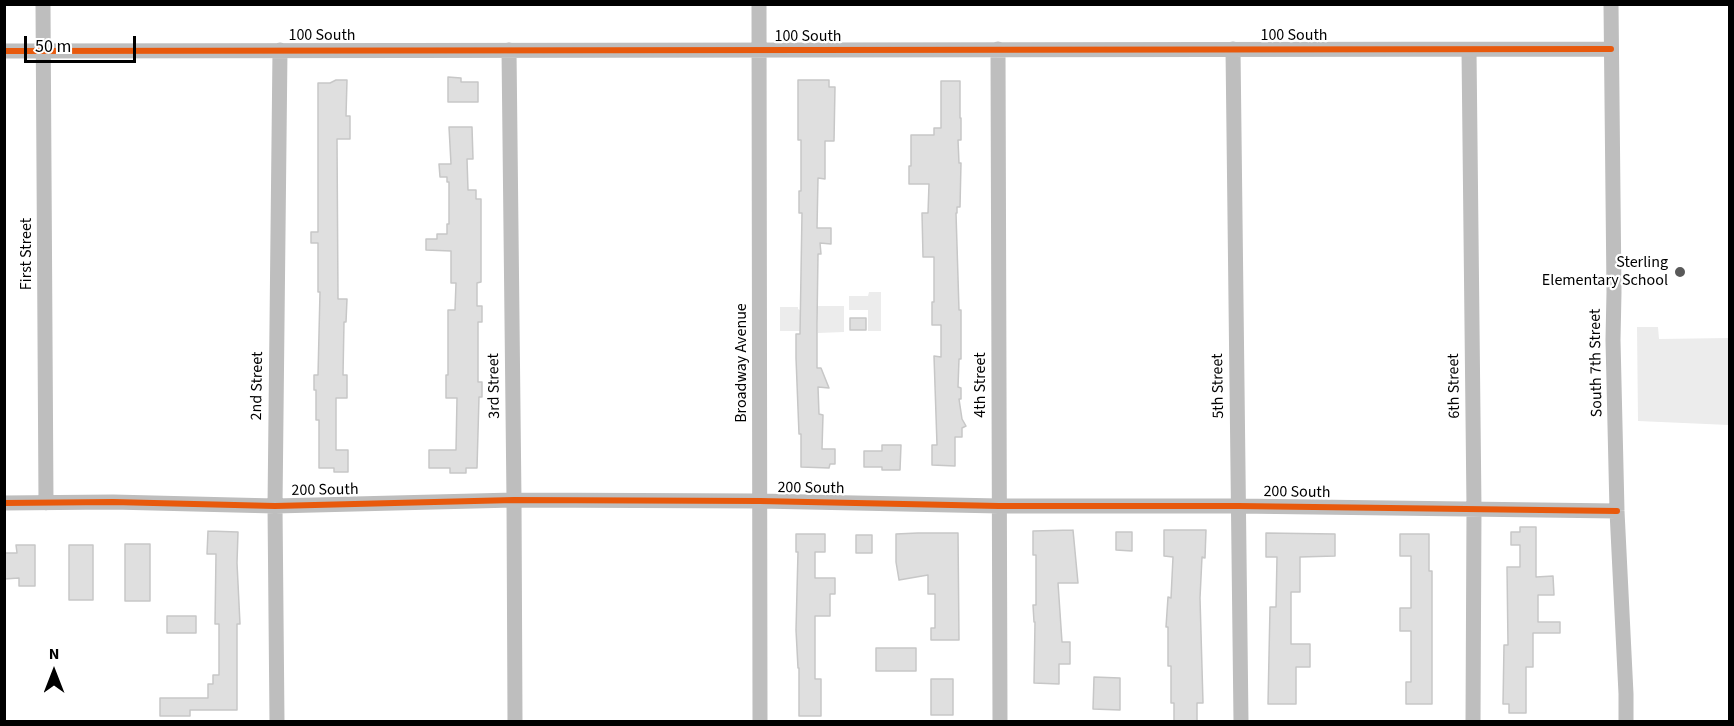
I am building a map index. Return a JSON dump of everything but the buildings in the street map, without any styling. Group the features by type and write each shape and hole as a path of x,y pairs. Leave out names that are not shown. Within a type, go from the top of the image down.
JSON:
{"street":[{"name":"First Street","path":"43,4 46,503"},
{"name":"Broadway Avenue","path":"759,4 760,722"},
{"name":"South 7th Street","path":"1611,4 1613,340 1617,511 1626,722"},
{"name":"4th Street","path":"998,49 1000,722"},
{"name":"5th Street","path":"1233,49 1241,722"},
{"name":"100 South","path":"4,51 1611,49"},
{"name":"2nd Street","path":"277,722 275,506 280,50"},
{"name":"3rd Street","path":"509,50 515,722"},
{"name":"6th Street","path":"1469,50 1474,508 1473,722"},
{"name":"200 South","path":"4,503 113,502 275,506 514,500 760,501 999,506 1238,506 1617,511"}],"shaded area":[{"path":"869,292 881,292 881,331 868,331 868,310 849,310 849,296 868,296"},
{"path":"817,306 844,306 844,332 818,333"},
{"path":"780,307 798,307 802,331 780,331"},
{"path":"1637,327 1658,327 1659,339 1729,338 1729,425 1638,421"}],"cycle path":[{"path":"4,51 1611,49"},
{"path":"4,503 113,502 275,506 514,500 760,501 999,506 1238,506 1617,511"}],"place":[{"name":"Sterling Elementary School","path":"1680,272"}]}
